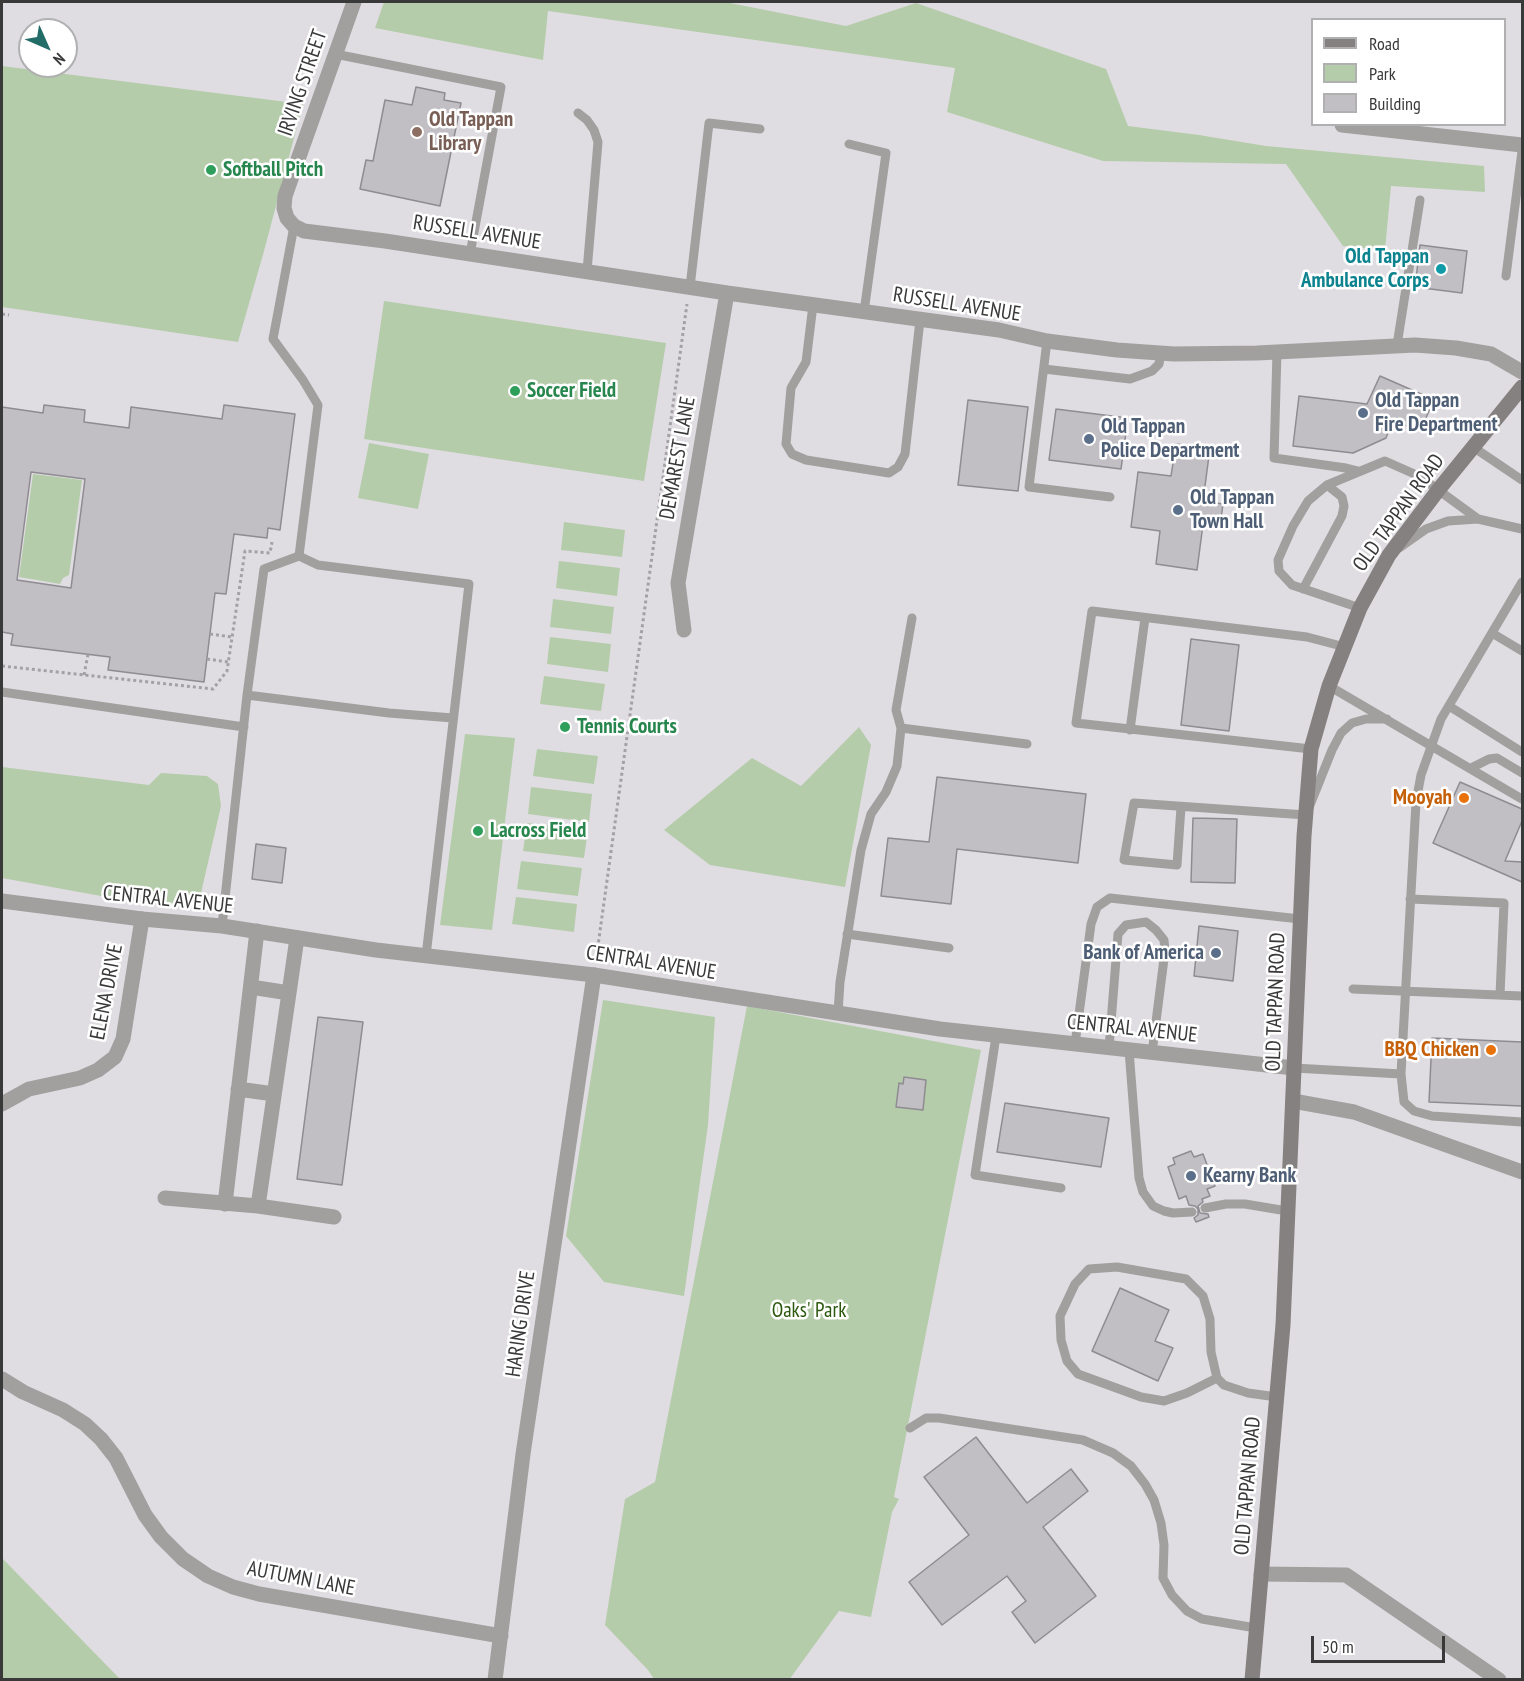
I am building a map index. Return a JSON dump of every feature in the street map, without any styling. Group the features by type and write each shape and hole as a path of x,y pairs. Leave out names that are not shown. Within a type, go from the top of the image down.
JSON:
{"main road":[{"name":"OLD TAPPAN ROAD","path":"1252,1680 1283,1324 1300,920 1311,749 1329,686 1360,608 1389,555 1522,387"}],"street":[{"name":"IRVING STREET","path":"294,226 287,218 284,208 285,196 354,2"},
{"path":"1359,126 1522,145"},
{"name":"RUSSELL AVENUE","path":"294,226 304,231 999,330 1047,342 1161,353 1276,352 1397,345 1455,348 1491,354 1522,372"},
{"name":"DEMAREST LANE","path":"684,630 678,583 728,292"},
{"name":"CENTRAL AVENUE","path":"2,901 142,920 222,926 426,956 594,975 940,1029 1294,1068"},
{"name":"ELENA DRIVE","path":"2,1104 29,1089 80,1078 98,1070 115,1057 123,1039 142,920"},
{"path":"225,1203 257,932"},
{"path":"258,1206 297,938"},
{"name":"HARING DRIVE","path":"495,1680 524,1454 594,975"},
{"path":"251,987 289,993"},
{"path":"238,1089 274,1094"},
{"path":"1293,1101 1354,1112 1522,1172"},
{"path":"165,1198 258,1206 334,1217"},
{"name":"AUTUMN LANE","path":"2,1379 23,1392 63,1410 85,1424 101,1439 116,1458 145,1515 161,1537 183,1559 208,1576 232,1587 259,1594 501,1636"},
{"path":"1261,1574 1346,1575 1499,1680"}],"lane":[{"path":"335,54 501,87 470,254"},
{"path":"578,113 594,130 598,142 587,271"},
{"path":"690,287 709,123 760,129"},
{"path":"849,144 886,153 864,312"},
{"path":"1506,276 1522,151"},
{"path":"1397,345 1420,200"},
{"path":"294,226 273,339 318,405 299,556"},
{"path":"813,305 806,362 791,388 786,444 792,454 806,460 889,473 898,466 905,454 920,320"},
{"path":"1047,342 1029,487 1110,497"},
{"path":"1276,352 1274,458 1358,471"},
{"path":"1044,369 1130,380 1152,371 1159,364 1161,353"},
{"path":"1473,447 1522,480"},
{"path":"1360,608 1292,585 1279,571 1278,560 1293,526 1308,501 1327,485 1385,460 1419,476 1478,519"},
{"path":"1303,589 1342,516 1344,506 1342,497 1327,485"},
{"path":"1389,555 1426,529 1448,521 1478,519 1522,529"},
{"path":"222,926 247,695 264,569 299,556 318,565 469,584 426,956"},
{"path":"1522,582 1449,706 1431,745 1421,775 1416,802 1401,1074 1404,1102 1414,1111 1432,1116 1522,1122"},
{"path":"1311,749 1076,723 1092,611 1307,637 1345,647"},
{"path":"838,1013 840,982 861,850 871,814 886,792 897,766 901,728 896,710 912,618"},
{"path":"1130,730 1145,618"},
{"path":"1492,633 1522,651"},
{"path":"1329,686 1522,799"},
{"path":"2,692 244,727"},
{"path":"247,695 389,713 453,718"},
{"path":"1449,706 1522,752"},
{"path":"1181,807 1177,865 1125,860 1134,802 1306,815 1341,733 1352,723 1387,719"},
{"path":"901,728 1027,744"},
{"path":"1471,768 1489,759 1497,758 1522,773"},
{"path":"1075,1044 1091,924 1097,907 1110,898 1300,920"},
{"path":"1410,899 1504,903 1500,995"},
{"path":"1109,1048 1118,934 1126,925 1146,922 1164,940 1165,951 1152,1053"},
{"path":"847,934 949,948"},
{"path":"1353,989 1522,996"},
{"path":"996,1036 975,1175 1061,1188"},
{"path":"1129,1050 1139,1178 1142,1188 1148,1201 1164,1211 1192,1212"},
{"path":"1294,1068 1401,1074"},
{"path":"1205,1208 1226,1204 1245,1204 1287,1211"},
{"path":"1217,1378 1187,1393 1164,1401 1141,1397 1078,1374 1067,1361 1060,1340 1060,1316 1075,1284 1089,1269 1117,1267 1186,1279 1203,1296 1210,1319 1210,1352 1217,1378 1224,1385 1248,1393 1277,1397"},
{"path":"910,1428 926,1418 939,1418 1083,1440 1113,1453 1131,1466 1154,1500 1163,1534 1163,1578 1172,1595 1187,1611 1202,1620 1256,1628"}],"path":[{"path":"594,975 690,287"},
{"path":"2,314 9,315"},
{"path":"2,666 213,689 227,670 245,551 270,553 272,542"},
{"path":"210,634 232,637"},
{"path":"84,675 88,654"},
{"path":"207,659 228,662"}],"green space":[{"path":"384,2 725,2 846,26 916,3 1106,69 1128,126 1266,146 1484,166 1485,192 1391,186 1385,250 1343,246 1286,164 1103,161 947,112 955,68 548,11 543,60 375,28"},
{"path":"2,66 18,68 18,78 78,78 78,76 303,104 238,342 2,307"},
{"name":"Soccer Field","path":"384,301 666,343 644,481 364,439"},
{"path":"369,443 429,454 418,509 358,498"},
{"path":"33,474 82,480 69,575 63,578 60,584 19,577"},
{"path":"564,522 625,530 622,557 561,550"},
{"path":"559,561 620,568 617,596 556,588"},
{"path":"553,599 614,607 611,634 550,627"},
{"path":"550,637 611,644 608,672 547,664"},
{"path":"544,676 605,684 601,711 540,704"},
{"path":"859,727 871,745 845,887 710,865 664,830 752,758 801,786"},
{"name":"Lacross Field","path":"465,734 515,738 492,930 440,925"},
{"path":"537,749 598,756 594,784 533,776"},
{"path":"2,767 149,785 161,773 207,776 218,784 221,806 201,893 186,907 123,900 2,878"},
{"path":"531,787 592,794 589,822 528,814"},
{"path":"527,823 588,830 584,858 523,851"},
{"path":"521,861 582,868 578,896 517,889"},
{"path":"516,897 577,904 574,932 512,924"},
{"path":"603,1000 715,1017 708,1125 684,1296 604,1282 566,1236"},
{"name":"Oaks' Park","path":"747,1006 981,1050 894,1497 899,1499 892,1512 871,1617 839,1611 789,1680 654,1679 605,1625 625,1499 655,1482"},
{"path":"2,1558 120,1679 2,1679"}],"building":[{"name":"Old Tappan Library","path":"416,87 445,93 444,100 461,103 440,206 360,189 366,160 373,161 385,100 412,105"},
{"name":"Old Tappan Ambulance Corps","path":"1420,245 1467,251 1462,293 1415,287"},
{"name":"Old Tappan Fire Department","path":"1380,376 1428,397 1425,402 1432,405 1422,426 1417,424 1414,429 1393,420 1386,438 1353,453 1293,446 1299,396 1367,404"},
{"path":"968,400 1028,407 1018,491 958,485"},
{"path":"44,405 85,410 84,422 129,428 131,407 222,419 224,405 295,414 280,530 268,528 267,538 234,534 226,594 215,593 204,682 108,670 110,657 11,645 13,634 2,632 2,407 43,413","holes":["31,472 85,479 71,588 17,580"]},
{"name":"Old Tappan Police Department","path":"1056,409 1128,418 1121,469 1049,460"},
{"name":"Old Tappan Town Hall","path":"1176,444 1210,448 1203,501 1223,504 1221,519 1204,517 1197,570 1156,564 1160,531 1131,527 1138,472 1171,476"},
{"path":"1191,639 1239,645 1229,731 1181,725"},
{"path":"937,777 1086,794 1078,863 957,849 951,904 881,896 888,838 929,842"},
{"path":"1460,782 1522,809 1522,821 1505,861 1522,862 1522,882 1433,843"},
{"path":"1193,818 1237,819 1235,883 1191,882"},
{"path":"256,844 286,848 282,883 252,879"},
{"name":"Bank of America","path":"1199,926 1238,931 1233,981 1194,976"},
{"path":"318,1017 363,1022 342,1185 297,1179"},
{"path":"1432,1038 1522,1042 1522,1106 1429,1102"},
{"path":"904,1077 926,1080 923,1110 896,1107 899,1083 903,1084"},
{"path":"1005,1103 1109,1118 1101,1167 997,1152"},
{"name":"Kearny Bank","path":"1191,1151 1194,1157 1203,1154 1215,1186 1207,1189 1210,1196 1202,1199 1203,1202 1198,1206 1200,1213 1208,1214 1209,1217 1196,1222 1194,1218 1198,1215 1198,1209 1189,1205 1186,1196 1179,1199 1168,1167 1175,1164 1173,1158"},
{"path":"1120,1288 1169,1310 1155,1341 1173,1348 1158,1381 1092,1351"},
{"path":"976,1437 1027,1503 1071,1469 1088,1491 1043,1527 1096,1596 1035,1643 1012,1612 1026,1601 1007,1576 942,1625 909,1582 969,1535 924,1477"}],"place":[{"name":"Old Tappan Library","path":"417,132"},
{"name":"Softball Pitch","path":"211,170"},
{"name":"Old Tappan Ambulance Corps","path":"1441,269"},
{"name":"Soccer Field","path":"515,391"},
{"name":"Old Tappan Fire Department","path":"1363,413"},
{"name":"Old Tappan Police Department","path":"1089,439"},
{"name":"Old Tappan Town Hall","path":"1178,510"},
{"name":"Tennis Courts","path":"565,727"},
{"name":"Mooyah","path":"1464,798"},
{"name":"Lacross Field","path":"478,831"},
{"name":"Bank of America","path":"1216,953"},
{"name":"BBQ Chicken","path":"1491,1050"},
{"name":"Kearny Bank","path":"1191,1176"}]}
